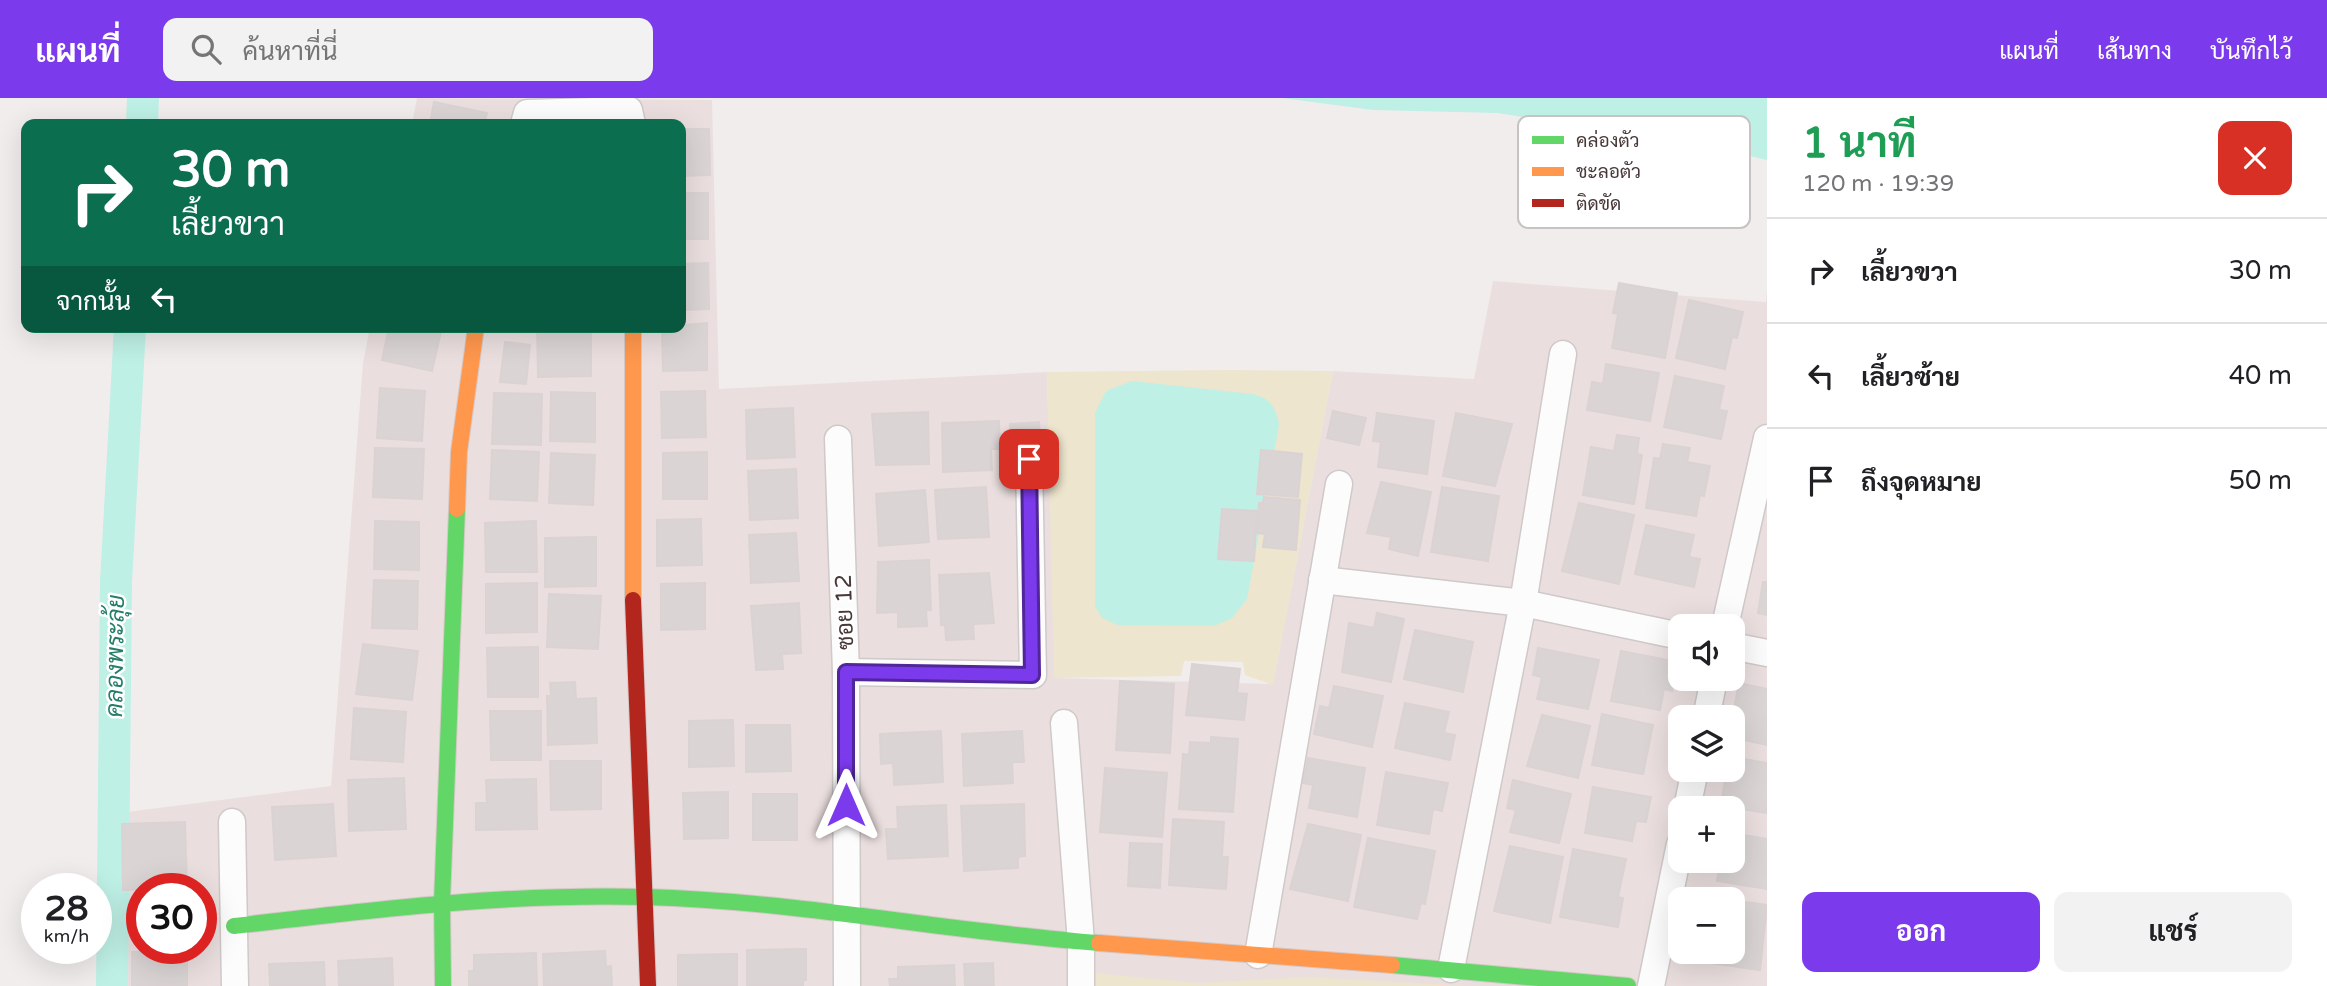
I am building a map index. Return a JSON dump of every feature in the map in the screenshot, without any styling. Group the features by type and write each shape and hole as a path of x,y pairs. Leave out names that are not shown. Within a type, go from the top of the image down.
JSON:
{"street":[{"path":"525,119 527,113 629,110 631,119"},
{"path":"443,986 442,902 459,452 475,333"},
{"path":"633,333 631,555 648,986"},
{"path":"1451,969 1523,603 1563,354"},
{"path":"1728,614 1767,438"},
{"name":"ซอย 12","path":"838,439 846,672 847,986"},
{"path":"846,672 1032,675 1029,459"},
{"path":"1258,955 1339,484"},
{"path":"1322,580 1523,603 1668,633"},
{"path":"1745,649 1767,653"},
{"path":"1064,723 1081,942 1081,986"},
{"path":"232,822 235,986"},
{"path":"1651,986 1674,873"},
{"path":"234,926 442,902 646,897 846,912 1081,942 1451,969 1628,986"}],"shaded area":[{"path":"417,98 712,100 719,389 1047,372 1055,678 1273,684 1333,371 1474,379 1493,281 1766,302 1767,288 1767,986 123,986 127,812 331,786 363,363 369,333 686,333 686,119 413,119"},
{"path":"1282,98 1767,98 1767,160 1750,156 1750,116 1518,116 1497,113 1373,110"},
{"path":"1333,371 1273,685 1245,675 1243,662 1184,661 1181,676 1054,678 1047,372"},
{"path":"1132,381 1252,394 1268,401 1276,413 1279,425 1247,599 1232,618 1214,626 1118,625 1102,618 1095,606 1095,413 1106,391"},
{"path":"1092,973 1199,983 1308,977 1467,986 1092,986"}],"building":[{"path":"434,102 487,113 485,119 431,119"},
{"path":"686,129 709,129 710,175 686,176"},
{"path":"686,193 708,193 708,239 686,239"},
{"path":"708,263 709,309 686,310 686,264"},
{"path":"1619,283 1677,293 1665,358 1612,348 1618,314 1613,313"},
{"path":"1689,300 1743,312 1737,338 1732,337 1725,369 1676,358"},
{"path":"707,323 707,370 663,371 662,333 686,333 686,325"},
{"path":"388,333 441,333 432,371 382,360"},
{"path":"537,333 591,333 591,376 538,377"},
{"path":"505,342 530,345 526,384 500,382"},
{"path":"1606,364 1659,373 1650,421 1587,410 1592,382 1603,384"},
{"path":"1675,376 1724,386 1719,410 1727,411 1721,439 1664,427"},
{"path":"380,388 425,391 422,441 377,438"},
{"path":"705,391 706,437 662,438 661,392"},
{"path":"551,392 595,393 595,442 550,441"},
{"path":"494,393 542,394 541,445 492,444"},
{"path":"793,408 795,457 747,459 746,410"},
{"path":"1333,411 1366,418 1359,445 1327,438"},
{"path":"928,412 929,464 876,465 872,414"},
{"path":"1377,413 1434,421 1427,474 1378,467 1381,442 1373,441"},
{"path":"1456,413 1512,424 1495,486 1443,476"},
{"path":"999,421 1000,449 991,449 992,470 943,472 942,423"},
{"path":"1039,422 1041,449 1012,451 1010,424"},
{"path":"1617,435 1639,438 1637,454 1642,455 1634,504 1583,495 1591,447 1614,451"},
{"path":"1663,444 1690,448 1687,462 1710,466 1704,496 1700,495 1696,516 1646,508 1654,458 1660,459"},
{"path":"375,448 424,449 422,499 373,497"},
{"path":"492,450 539,452 537,501 490,499"},
{"path":"1261,450 1302,454 1298,497 1257,494"},
{"path":"707,452 707,499 663,499 663,453"},
{"path":"551,453 595,455 593,505 549,503"},
{"path":"796,469 798,518 750,520 748,471"},
{"path":"1381,482 1431,492 1418,556 1389,549 1391,537 1367,533"},
{"path":"986,487 989,537 938,539 935,490"},
{"path":"1442,487 1499,496 1488,561 1431,552"},
{"path":"925,490 929,542 879,546 876,494"},
{"path":"1264,497 1300,500 1296,550 1263,547 1265,534 1257,533 1259,503 1263,503"},
{"path":"1579,503 1634,515 1619,584 1562,571"},
{"path":"1222,509 1257,511 1254,561 1218,559"},
{"path":"701,519 702,565 657,566 657,520"},
{"path":"375,521 419,522 419,570 374,569"},
{"path":"536,521 537,572 486,572 485,523"},
{"path":"1646,525 1694,535 1689,557 1700,559 1694,587 1635,574"},
{"path":"796,533 799,581 751,583 749,535"},
{"path":"596,537 596,586 545,587 545,538"},
{"path":"929,560 931,610 926,610 927,626 898,627 898,612 877,613 878,562"},
{"path":"989,573 994,623 973,624 974,639 946,640 945,625 941,625 939,575"},
{"path":"374,580 418,581 417,629 372,628"},
{"path":"1763,582 1767,582 1767,615 1758,613"},
{"path":"537,583 537,632 486,633 486,584"},
{"path":"705,583 705,629 661,630 661,584"},
{"path":"549,594 601,596 598,649 547,647"},
{"path":"799,603 801,653 782,654 783,669 756,670 751,606"},
{"path":"1377,613 1404,619 1391,682 1342,672 1349,623 1374,628"},
{"path":"1415,630 1473,642 1463,692 1404,679"},
{"path":"363,644 418,651 412,700 356,694"},
{"path":"538,647 538,697 488,697 487,648"},
{"path":"1538,648 1599,660 1588,709 1537,699 1542,677 1533,675"},
{"path":"1621,651 1668,660 1668,690 1664,689 1660,710 1611,701"},
{"path":"1192,664 1240,669 1237,693 1247,694 1244,720 1186,715"},
{"path":"1120,681 1174,684 1170,753 1116,750"},
{"path":"575,682 576,699 596,698 597,743 548,745 547,696 551,696 550,683"},
{"path":"1745,684 1767,689 1767,745 1745,740 1745,705 1735,705 1737,691 1745,691"},
{"path":"1334,686 1383,696 1372,747 1314,734 1320,706 1329,708"},
{"path":"1405,703 1449,712 1444,733 1455,735 1450,760 1395,748"},
{"path":"354,708 406,712 403,762 351,759"},
{"path":"490,711 541,711 541,760 491,760"},
{"path":"1602,714 1653,725 1643,774 1592,765"},
{"path":"1542,715 1590,726 1578,778 1527,766"},
{"path":"733,720 734,766 689,767 689,721"},
{"path":"746,725 790,725 791,771 746,772"},
{"path":"941,731 943,782 894,785 893,763 881,764 880,734"},
{"path":"1022,731 1024,762 1012,762 1013,783 964,786 962,734"},
{"path":"1211,737 1238,739 1233,812 1179,809 1183,754 1189,755 1190,742 1211,743"},
{"path":"1308,758 1365,768 1357,817 1309,808 1313,785 1303,783"},
{"path":"1745,759 1767,763 1767,813 1745,810 1745,796 1722,796 1725,782 1745,782"},
{"path":"550,761 601,761 601,809 551,810"},
{"path":"1105,768 1167,773 1162,837 1100,832"},
{"path":"1386,772 1448,783 1442,811 1433,809 1429,834 1377,825"},
{"path":"404,778 406,829 349,831 348,780"},
{"path":"536,779 537,829 476,830 476,803 487,803 486,780"},
{"path":"1513,780 1571,794 1559,843 1510,832 1516,810 1507,808"},
{"path":"1593,787 1651,797 1646,822 1636,821 1632,841 1585,833"},
{"path":"728,792 728,838 684,839 683,793"},
{"path":"753,794 797,794 797,840 753,840"},
{"path":"333,804 336,856 275,860 272,807"},
{"path":"1024,804 1025,856 1018,857 1018,868 964,871 961,806"},
{"path":"946,805 948,856 888,859 886,829 898,829 897,807"},
{"path":"1173,819 1224,822 1222,857 1228,857 1226,889 1169,885"},
{"path":"185,822 187,873 126,873 126,890 123,890 122,824"},
{"path":"1308,824 1361,835 1348,901 1290,889"},
{"path":"1745,835 1767,839 1767,889 1717,881 1719,873 1745,873"},
{"path":"1368,838 1435,851 1425,904 1421,903 1417,919 1354,907"},
{"path":"1130,843 1162,844 1160,888 1128,886"},
{"path":"1510,846 1563,857 1550,923 1494,911"},
{"path":"1573,849 1626,859 1618,897 1623,898 1618,927 1560,917"},
{"path":"1745,902 1767,905 1760,970 1717,964 1745,964"},
{"path":"806,949 806,980 803,980 803,986 747,986 747,950"},
{"path":"605,951 606,967 611,966 612,986 544,986 543,954"},
{"path":"536,953 537,986 469,986 469,971 474,971 474,955"},
{"path":"737,954 737,986 678,986 678,955"},
{"path":"392,958 393,986 339,986 338,961"},
{"path":"324,962 325,986 270,986 269,964"},
{"path":"993,963 994,986 965,986 964,964"},
{"path":"132,964 187,964 187,986 132,986"},
{"path":"954,965 955,986 890,986 889,979 898,979 898,967"}],"waterway":[{"name":"คลองพระลุ้ย","path":"142,119 143,98"},
{"name":"คลองพระลุ้ย","path":"112,986 116,582 130,333"}],"traffic: fast":[{"path":"443,986 442,902 457,509"},
{"path":"234,926 491,900 646,897 760,904 1099,943"},
{"path":"1392,965 1628,986"}],"traffic: slow":[{"path":"457,509 459,452 475,333"},
{"path":"633,333 633,600"},
{"path":"1099,943 1392,965"}],"traffic: jam":[{"path":"633,600 648,986"}],"route":[{"path":"846,805 846,672 1032,675 1029,459"}]}
